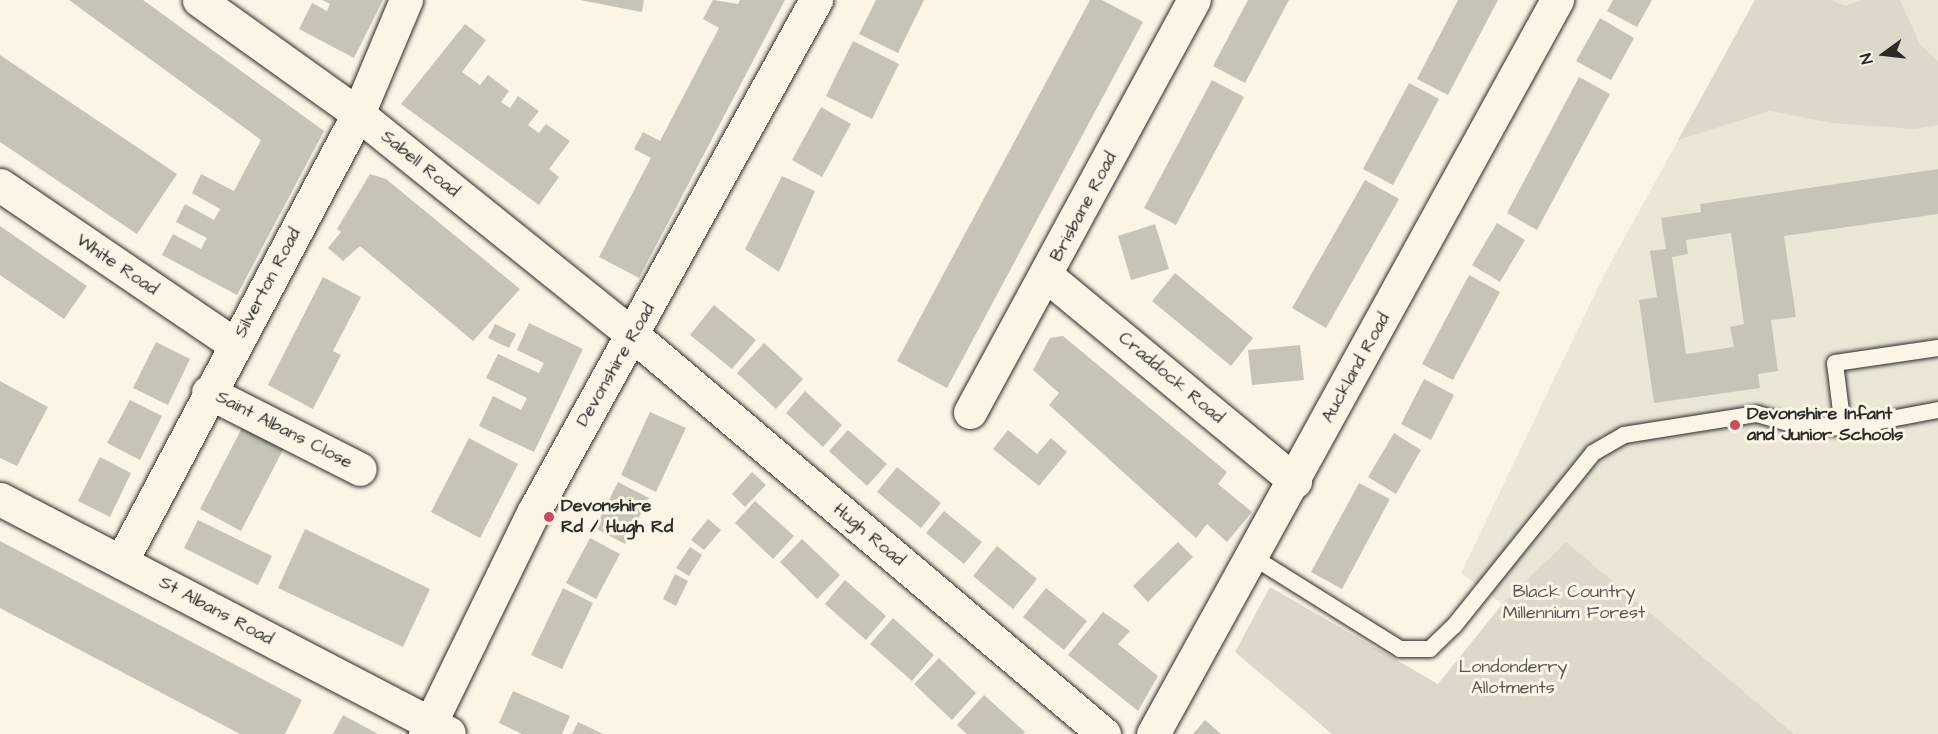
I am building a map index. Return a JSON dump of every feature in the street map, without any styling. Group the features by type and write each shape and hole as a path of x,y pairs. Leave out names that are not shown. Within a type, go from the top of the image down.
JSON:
{"street":[{"name":"Sabell Road","path":"199,0 358,114 634,336"},
{"name":"Silverton Road","path":"121,562 208,392 358,114 406,0"},
{"name":"Devonshire Road","path":"436,731 534,512 634,336 816,0"},
{"name":"Brisbane Road","path":"970,412 1047,276 1194,0"},
{"name":"Auckland Road","path":"1153,734 1253,557 1557,0"},
{"name":"White Road","path":"0,185 235,345"},
{"name":"Craddock Road","path":"1047,276 1295,480"},
{"name":"Hugh Road","path":"634,336 1104,734"},
{"name":"Saint Albans Close","path":"208,392 360,469"},
{"name":"St Albans Road","path":"0,499 436,731"}],"lane":[{"path":"1843,428 1835,363 1938,348"},
{"path":"1253,557 1400,648 1430,649 1454,626 1593,453 1624,435 1757,414 1789,423 1843,428 1938,410"}],"shaded area":[{"name":"Devonshire Infant and Junior Schools","path":"1755,0 1938,0 1938,734 1676,734 1461,573 1603,277"}],"green space":[{"path":"1755,0 1832,0 1845,6 1861,0 1900,0 1920,44 1938,61 1938,125 1915,129 1832,123 1770,111 1678,140"},
{"name":"Londonderry Allotments","path":"1566,542 1794,734 1332,734 1235,652 1270,587 1438,684 1504,602"}],"building":[{"path":"69,0 143,0 324,131 237,295 162,255 173,234 201,249 207,238 176,222 185,204 214,220 220,209 192,193 201,174 234,191 261,140"},
{"path":"322,0 383,0 354,58 299,29 312,3 327,11 330,4"},
{"path":"580,0 644,0 642,12"},
{"path":"713,0 738,4 740,0 785,0 639,278 599,257 651,158 634,149 643,132 660,141 719,28 703,19"},
{"path":"876,0 924,0 898,53 859,34"},
{"path":"1090,0 1102,0 1143,22 947,388 897,361"},
{"path":"1248,0 1289,0 1245,83 1213,66"},
{"path":"1458,0 1498,0 1448,95 1417,79"},
{"path":"1613,0 1652,0 1637,27 1607,11"},
{"path":"1600,18 1634,38 1611,80 1576,61"},
{"path":"465,24 486,40 462,72 480,85 488,75 509,91 501,102 510,108 518,96 539,111 528,125 539,133 546,124 570,141 549,169 559,177 539,205 401,104"},
{"path":"853,41 899,64 872,119 826,96"},
{"path":"0,55 177,174 137,234 0,142"},
{"path":"1579,77 1610,94 1537,230 1507,213"},
{"path":"1212,80 1244,97 1176,225 1144,208"},
{"path":"1409,83 1439,99 1393,185 1363,169"},
{"path":"821,107 851,124 822,177 792,160"},
{"path":"1938,169 1938,214 1784,236 1796,317 1771,320 1778,371 1758,374 1760,388 1654,403 1639,300 1657,297 1650,251 1666,249 1661,218 1701,212 1700,204","holes":["1731,233 1744,324 1730,327 1734,347 1686,354 1672,257 1688,254 1686,240"]},
{"path":"370,174 386,179 520,289 473,341 360,246 343,261 328,248 341,232 337,229"},
{"path":"782,176 815,191 779,272 745,249"},
{"path":"1365,180 1399,199 1326,328 1292,308"},
{"path":"1497,223 1525,240 1500,282 1472,265"},
{"path":"1155,224 1169,269 1131,280 1118,236"},
{"path":"0,226 87,286 64,319 0,275"},
{"path":"1175,273 1253,338 1231,366 1152,301"},
{"path":"1469,275 1500,292 1453,380 1422,364"},
{"path":"323,277 361,297 333,351 341,355 313,409 268,385"},
{"path":"714,305 756,340 732,369 690,335"},
{"path":"529,323 583,349 534,452 479,426 493,396 521,410 527,398 486,378 498,354 539,373 544,363 517,350"},
{"path":"495,324 516,334 509,348 488,338"},
{"path":"1063,336 1227,472 1218,484 1252,512 1227,542 1207,524 1196,538 1049,405 1059,393 1033,370 1050,338"},
{"path":"156,342 190,359 168,405 133,388"},
{"path":"764,343 803,379 776,409 737,373"},
{"path":"1300,345 1304,380 1252,385 1248,350"},
{"path":"1424,379 1454,395 1431,440 1401,424"},
{"path":"0,381 48,407 17,466 0,458"},
{"path":"805,391 842,425 823,447 786,413"},
{"path":"130,400 162,416 140,460 107,443"},
{"path":"650,412 686,428 656,492 621,475"},
{"path":"245,422 286,444 241,531 200,509"},
{"path":"848,430 887,464 867,486 829,451"},
{"path":"1008,430 1037,454 1051,438 1067,452 1039,486 993,449"},
{"path":"1394,433 1421,450 1396,494 1368,477"},
{"path":"469,438 518,464 480,538 431,512"},
{"path":"100,457 131,473 110,517 78,501"},
{"path":"897,467 941,503 921,528 877,492"},
{"path":"752,472 766,485 745,507 732,494"},
{"path":"618,482 649,498 625,544 595,528"},
{"path":"1359,483 1390,499 1342,589 1311,572"},
{"path":"755,501 794,536 773,559 735,523"},
{"path":"944,511 982,542 964,564 926,533"},
{"path":"708,519 721,530 704,550 691,540"},
{"path":"198,520 272,556 258,585 184,548"},
{"path":"305,529 430,589 403,647 278,588"},
{"path":"590,538 620,554 596,599 566,583"},
{"path":"802,539 840,575 817,599 780,562"},
{"path":"0,541 302,700 285,734 240,734 0,608"},
{"path":"1178,542 1193,557 1148,602 1133,586"},
{"path":"997,546 1037,579 1013,609 973,576"},
{"path":"690,547 702,555 689,576 676,568"},
{"path":"675,574 688,581 676,606 663,599"},
{"path":"845,580 886,616 866,640 825,604"},
{"path":"563,588 593,603 562,669 531,655"},
{"path":"1046,588 1087,621 1064,650 1023,617"},
{"path":"1103,612 1130,631 1118,644 1158,676 1138,711 1068,655"},
{"path":"893,618 934,655 912,681 870,644"},
{"path":"939,658 976,693 952,720 914,684"},
{"path":"513,691 570,716 562,734 522,734 499,723"},
{"path":"984,695 1025,732 1023,734 967,734 957,725"},
{"path":"343,715 378,734 333,734"},
{"path":"1205,720 1221,734 1193,734"},
{"path":"578,722 603,734 572,734"}],"place":[{"name":"Devonshire Infant and Junior Schools","path":"1735,425"},
{"name":"Devonshire Rd / Hugh Rd","path":"549,517"}],"park label":[{"name":"Black Country Millennium Forest","path":"1574,603"}]}
